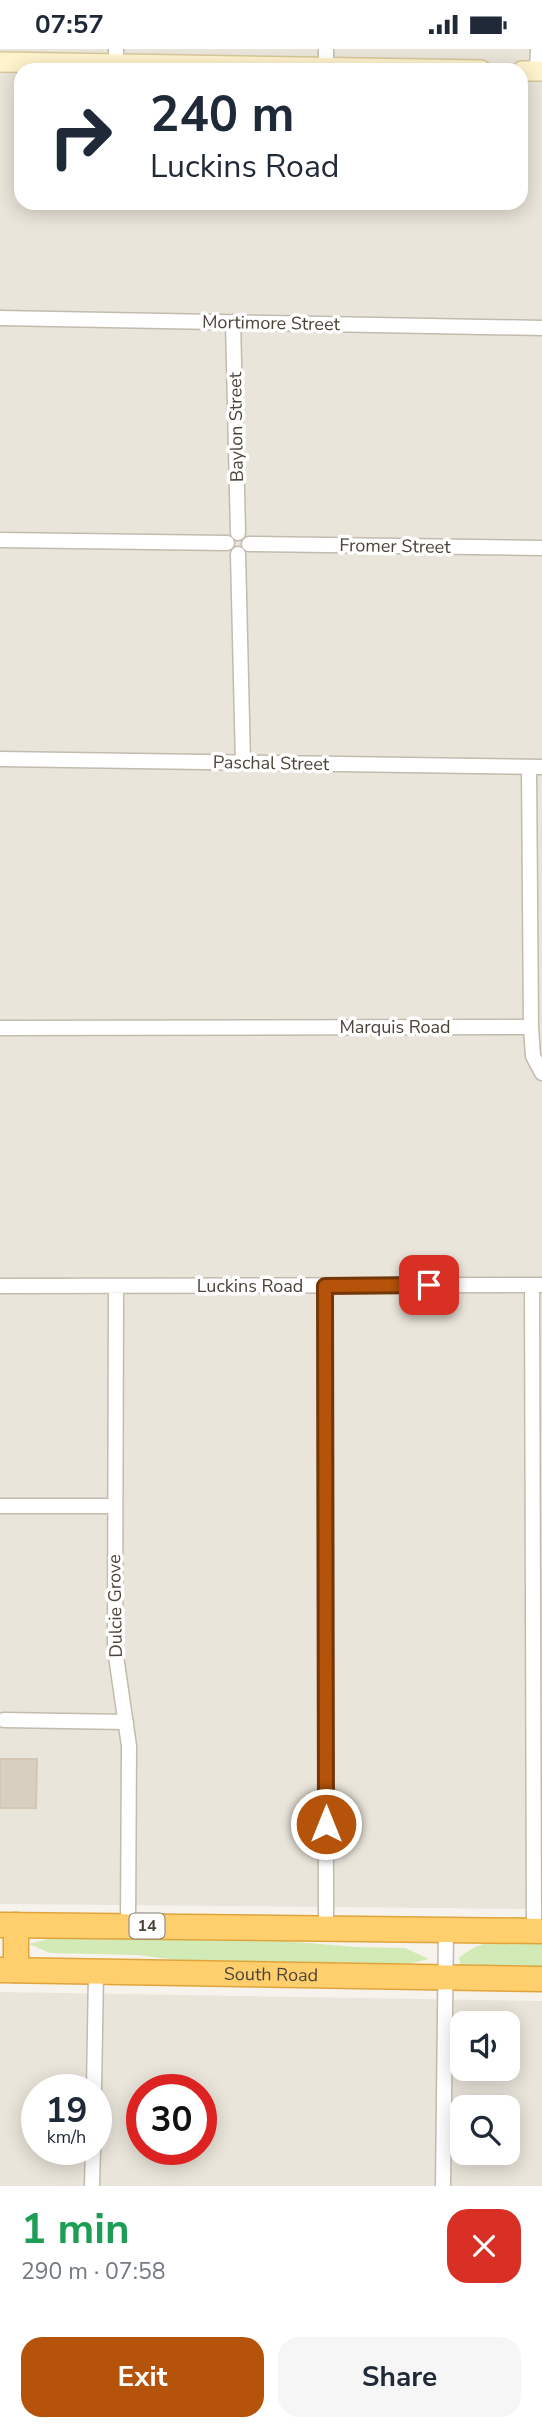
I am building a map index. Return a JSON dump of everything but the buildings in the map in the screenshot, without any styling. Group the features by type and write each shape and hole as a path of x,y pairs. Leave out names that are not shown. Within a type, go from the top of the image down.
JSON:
{"highway":[{"name":"14","path":"8,1925 538,1931"},
{"path":"8,1925 8,1970"},
{"name":"South Road","path":"8,1970 542,1979"}],"street":[{"path":"534,71 538,49"},
{"path":"0,62 116,57 326,58 391,63"},
{"name":"Mortimore Street","path":"0,318 542,328"},
{"name":"Baylon Street","path":"233,322 243,763"},
{"name":"Fromer Street","path":"0,540 542,548"},
{"name":"Paschal Street","path":"0,759 536,767"},
{"path":"536,767 531,1027 533,1056 542,1073"},
{"name":"Marquis Road","path":"0,1028 531,1027"},
{"path":"537,1285 538,1931"},
{"name":"Luckins Road","path":"0,1286 537,1285"},
{"name":"Dulcie Grove","path":"116,1286 115,1659 129,1755 128,1926"},
{"path":"325,1286 326,1927"},
{"path":"0,1506 115,1506"},
{"path":"4,1720 125,1722"},
{"path":"443,2186 446,1929"},
{"path":"94,2074 96,1972"},
{"path":"92,2186 93,2165"}],"shaded area":[{"path":"0,49 542,49 542,1909 0,1904"},
{"path":"0,1992 542,2001 542,2186 0,2186"}],"green space":[{"path":"52,1938 249,1938 356,1947 405,1948 429,1959 403,1965 176,1960 138,1955 50,1953 29,1944"},
{"path":"498,1941 542,1941 542,1968 461,1966 459,1958 478,1946"}],"route":[{"path":"326,1824 325,1286 429,1285"}]}
